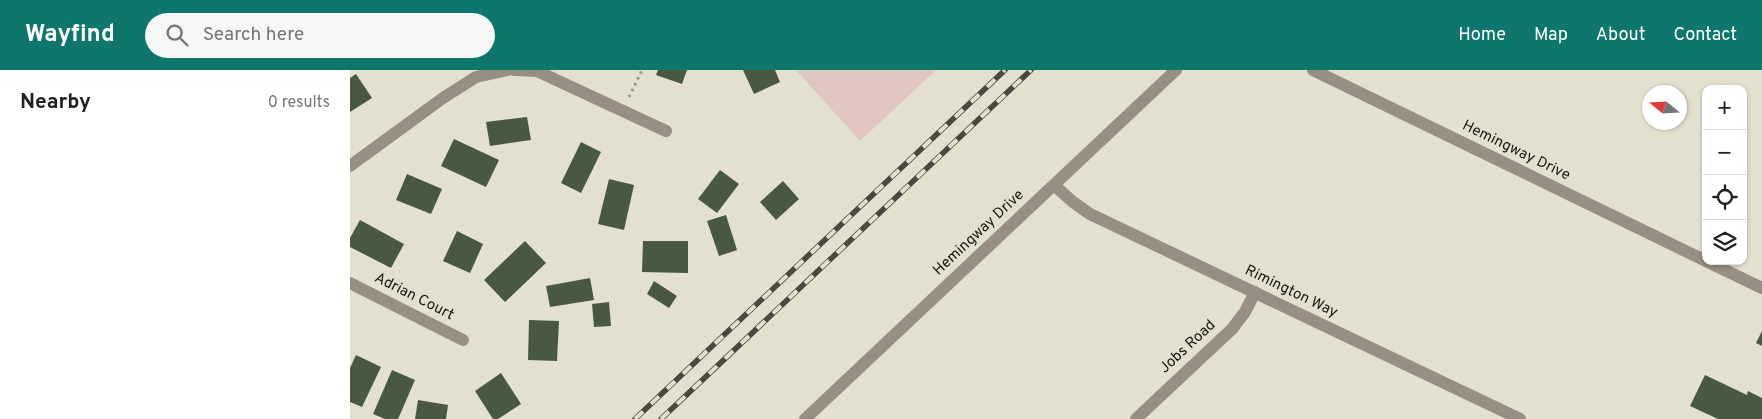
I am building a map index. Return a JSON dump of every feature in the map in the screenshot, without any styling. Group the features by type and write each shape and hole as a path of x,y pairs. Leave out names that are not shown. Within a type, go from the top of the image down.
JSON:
{"street":[{"path":"350,166 443,98 476,77 508,70"},
{"path":"514,70 537,71 666,131"},
{"name":"Hemingway Drive","path":"805,419 1176,70"},
{"name":"Hemingway Drive","path":"1313,70 1702,259"},
{"name":"Rimington Way","path":"1054,185 1072,202 1090,214 1520,419"},
{"name":"Hemingway Drive","path":"1714,265 1762,288"},
{"name":"Adrian Court","path":"350,283 463,340"},
{"name":"Jobs Road","path":"1136,419 1232,329 1245,312 1255,292"}],"path":[{"path":"622,111 642,70"}],"shaded area":[{"path":"796,70 936,70 860,141"}],"building":[{"path":"658,70 687,70 682,84 656,75"},
{"path":"743,70 775,70 780,82 754,94"},
{"path":"356,74 372,98 350,112 350,78"},
{"path":"527,117 531,140 490,146 486,122"},
{"path":"454,139 499,160 486,187 441,166"},
{"path":"581,142 601,152 581,193 561,183"},
{"path":"720,170 739,184 717,213 698,199"},
{"path":"407,174 442,189 431,214 396,200"},
{"path":"609,179 634,185 624,230 598,224"},
{"path":"783,181 799,199 776,220 760,202"},
{"path":"726,215 737,250 719,256 707,221"},
{"path":"360,220 404,244 391,268 350,247 350,238"},
{"path":"457,231 483,244 470,273 443,261"},
{"path":"525,241 546,263 505,302 484,280"},
{"path":"643,241 688,241 688,273 642,272"},
{"path":"590,278 594,300 550,307 546,286"},
{"path":"654,281 677,296 669,308 647,294"},
{"path":"609,302 611,326 594,327 592,304"},
{"path":"529,320 559,321 557,361 528,360"},
{"path":"1762,331 1762,346 1756,343"},
{"path":"356,355 381,367 362,407 350,402 350,368"},
{"path":"392,370 415,380 398,419 385,419 373,414"},
{"path":"501,373 521,404 498,419 493,419 475,391"},
{"path":"1705,375 1747,395 1748,391 1762,398 1762,419 1718,419 1690,406"},
{"path":"418,400 448,405 446,419 415,419"}],"railway":[{"path":"635,419 1005,70"},
{"path":"661,419 1031,70"}]}
